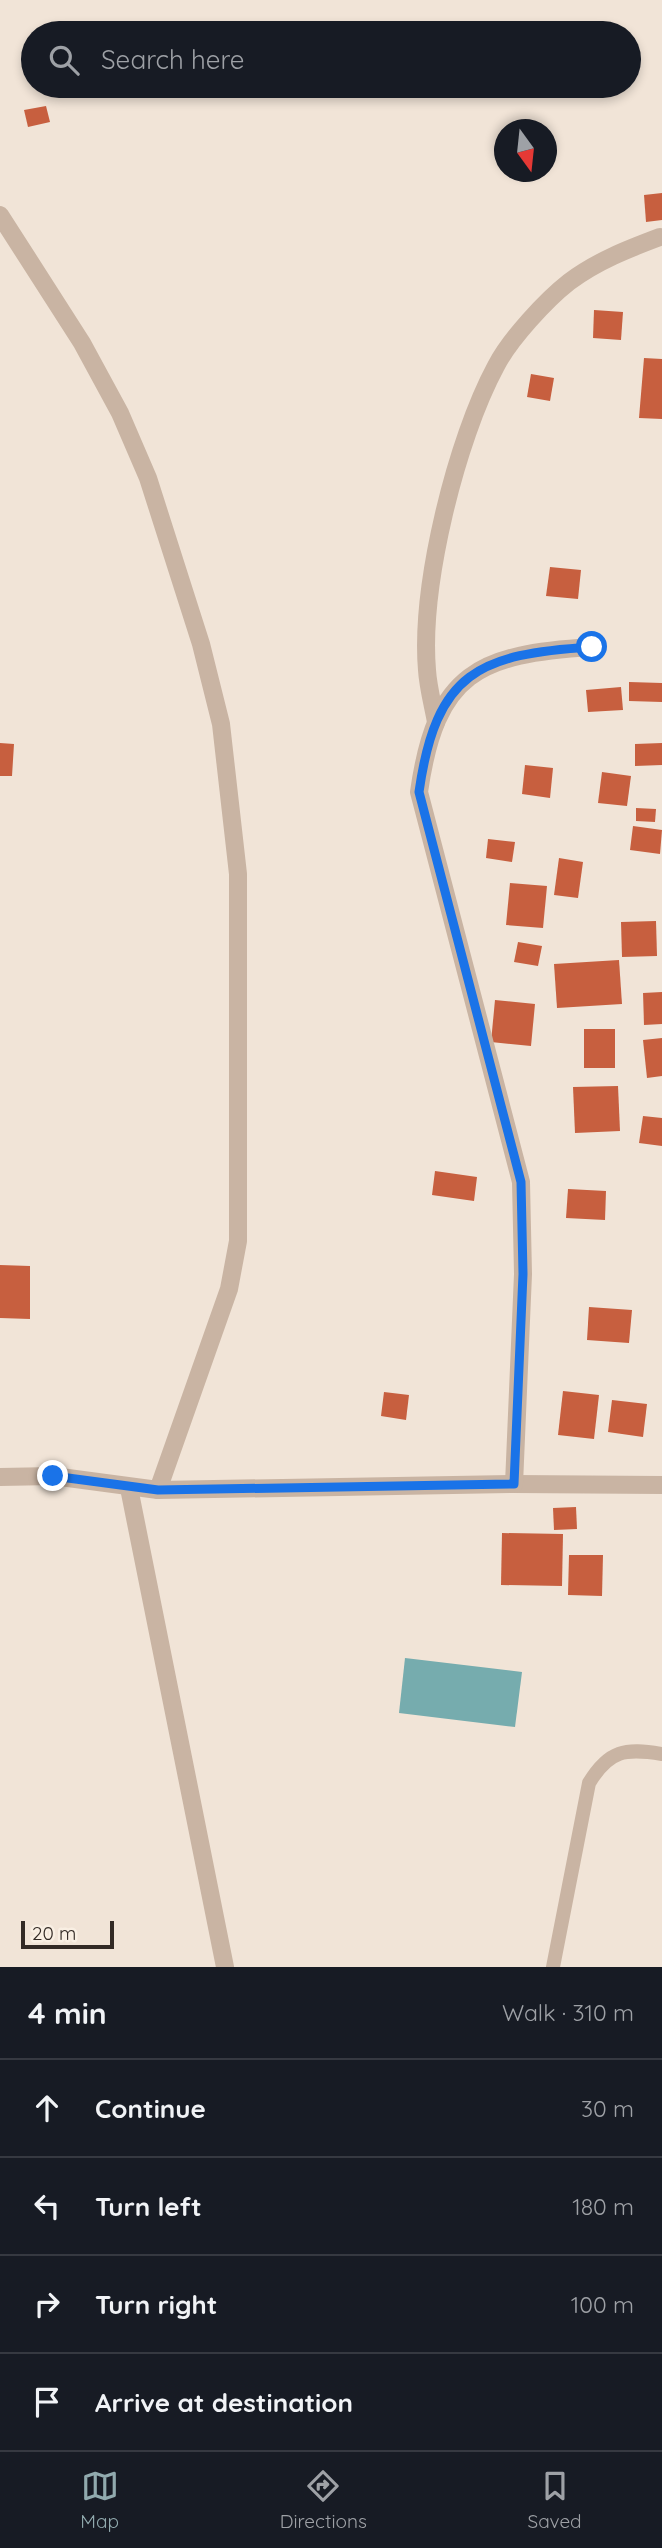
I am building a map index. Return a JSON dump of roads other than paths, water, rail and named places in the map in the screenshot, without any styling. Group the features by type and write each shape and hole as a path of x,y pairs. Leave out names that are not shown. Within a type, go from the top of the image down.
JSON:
{"street":[{"path":"0,215 82,343 120,413 148,478 201,644 221,724 238,874 238,1241 229,1289 158,1490"},
{"path":"436,722 427,670 426,623 436,544 472,418 496,363 568,282 605,258 660,237"},
{"path":"514,1484 523,1274 521,1182 456,926 422,812 419,792 436,722 450,698 470,676 491,663 541,650 592,647"},
{"path":"0,1477 53,1476 158,1490 514,1484 662,1485"},
{"path":"129,1488 225,1967"}],"lane":[{"path":"553,1967 589,1783 602,1762 618,1753 640,1750 662,1754"}],"water":[{"path":"405,1658 522,1672 515,1727 399,1713"}]}
